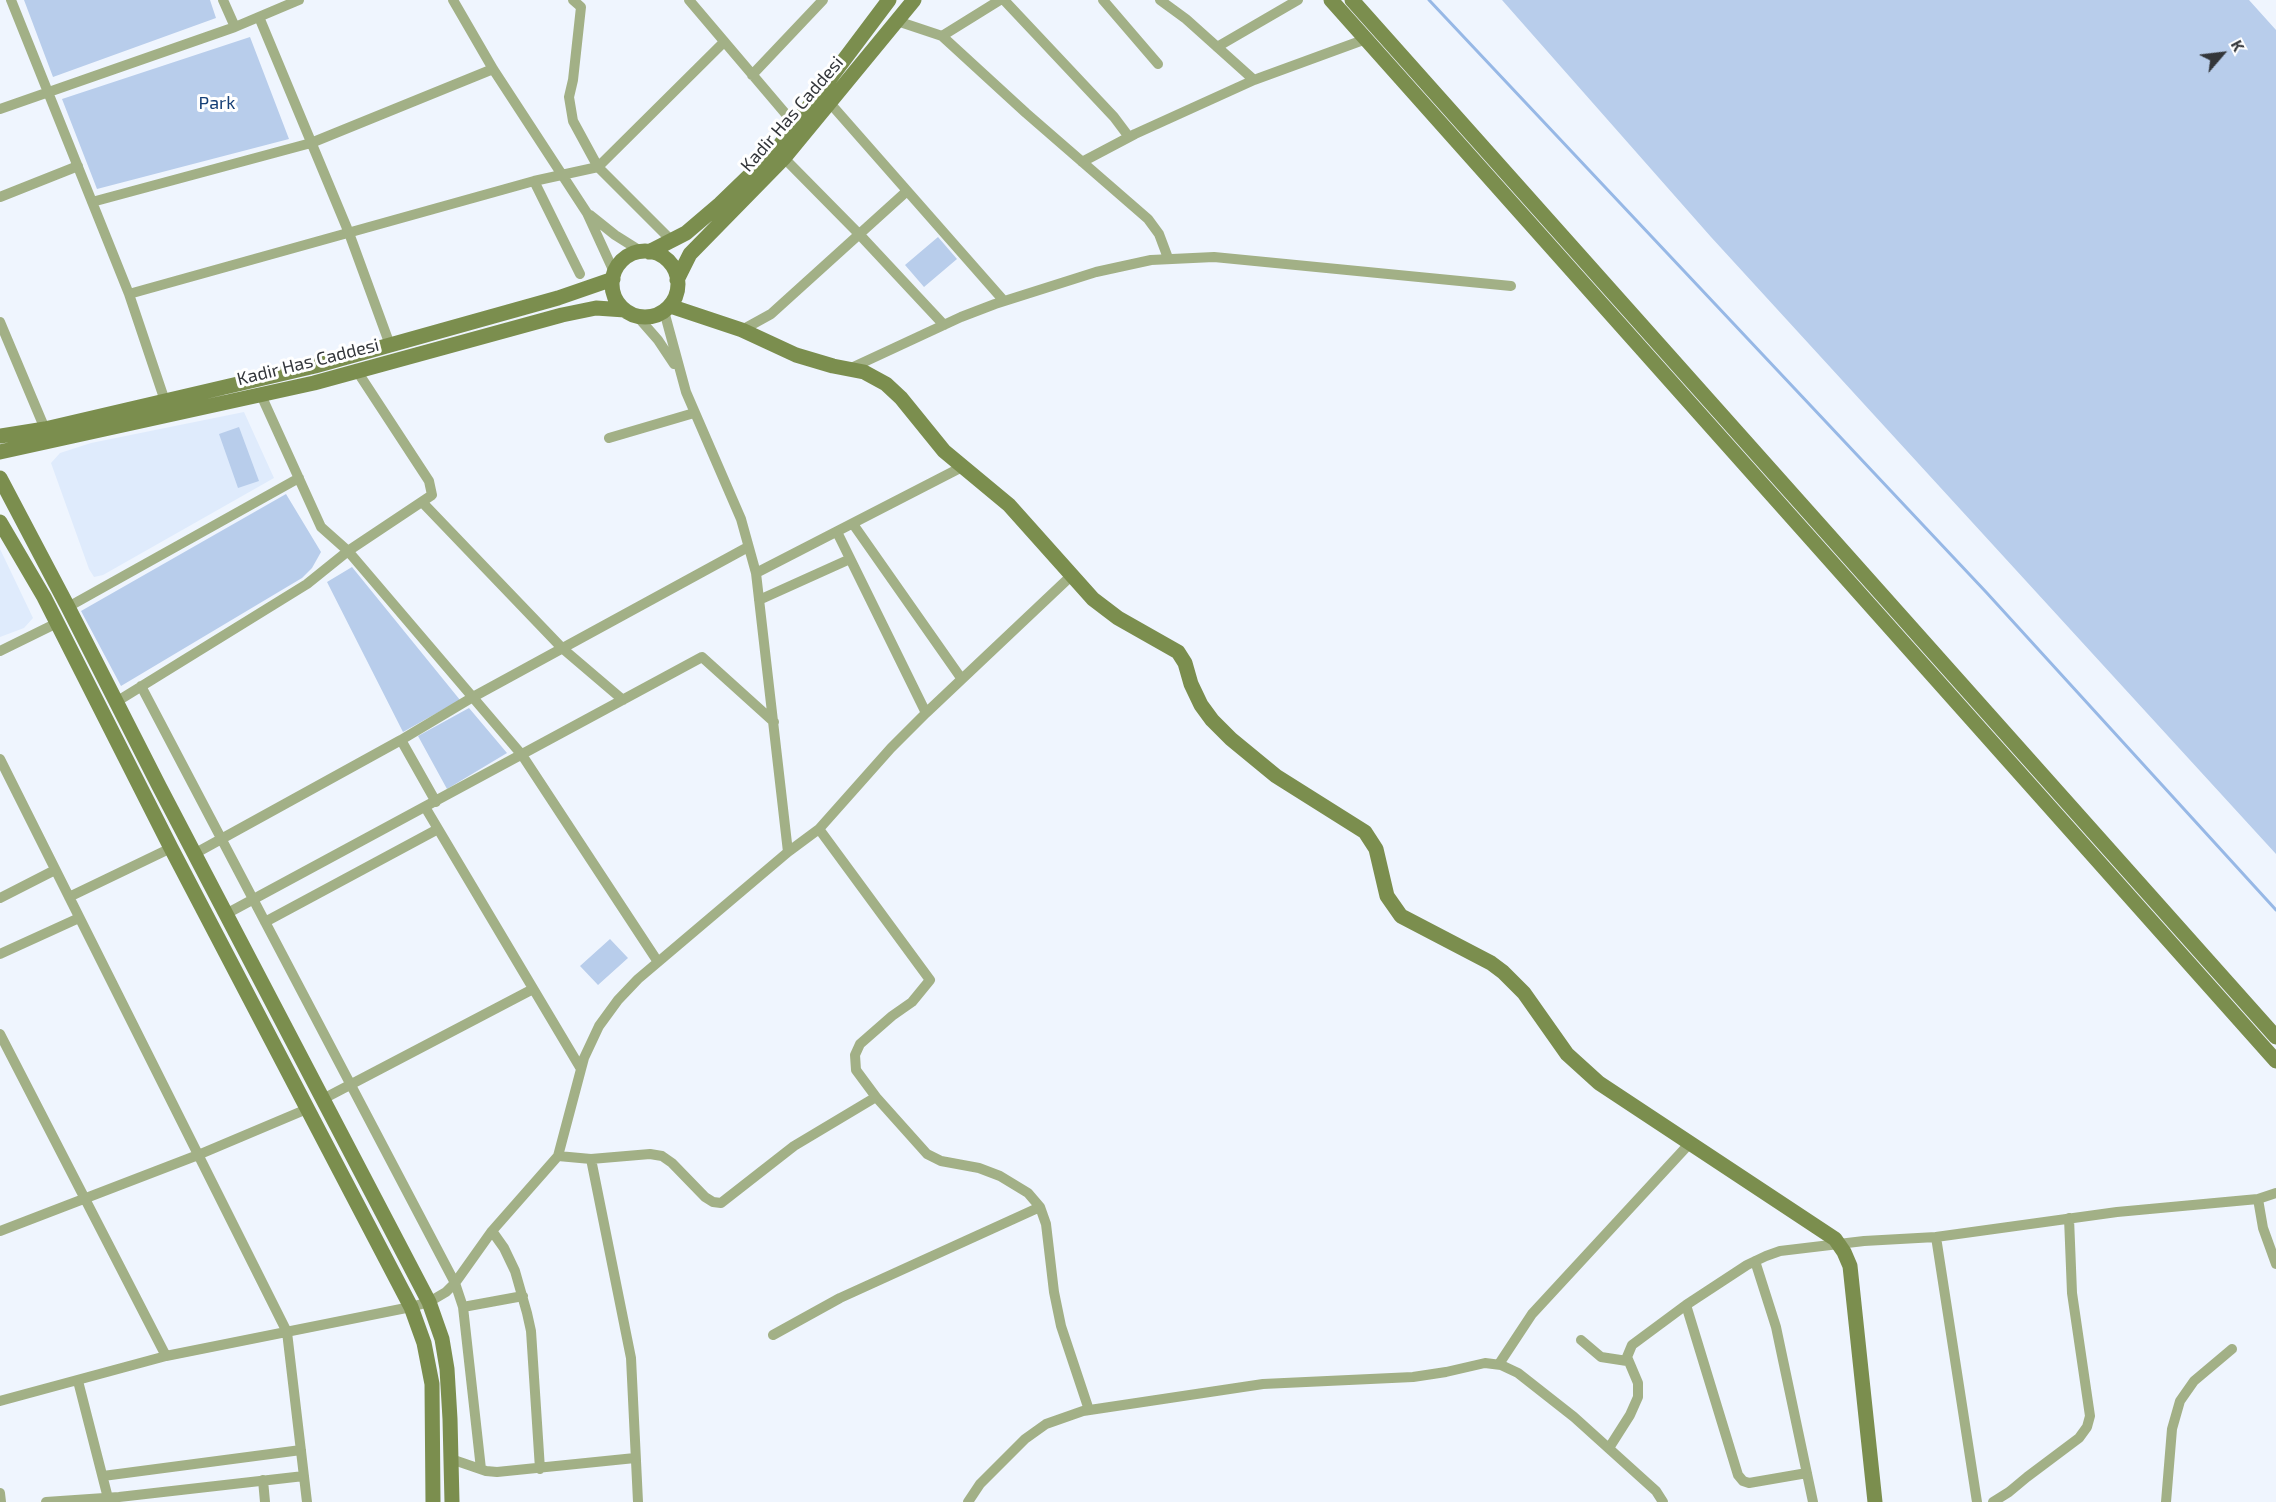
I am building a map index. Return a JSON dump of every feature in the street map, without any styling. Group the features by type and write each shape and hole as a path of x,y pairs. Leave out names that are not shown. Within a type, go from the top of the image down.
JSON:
{"street":[{"path":"11,0 129,294 165,401"},
{"path":"223,0 234,27"},
{"path":"0,109 234,27 299,0"},
{"path":"453,0 493,69 587,213 614,275 613,293 658,340 679,371"},
{"path":"690,0 796,126"},
{"path":"752,75 823,0"},
{"name":"Kadir Has Caddesi","path":"645,252 686,233 777,149 889,0"},
{"name":"Kadir Has Caddesi","path":"677,280 690,254 784,158 914,0"},
{"path":"942,36 1002,0 1114,117 1129,137"},
{"path":"1103,0 1158,64"},
{"path":"1161,0 1254,80"},
{"path":"1217,47 1298,0"},
{"path":"1331,0 2276,1061"},
{"path":"1352,0 2276,1037"},
{"path":"581,2 569,106 573,121 598,167 672,241"},
{"path":"259,16 349,233 390,345"},
{"path":"897,21 942,36 1153,225 1168,258"},
{"path":"1082,162 1129,137 1254,80 1366,39"},
{"path":"129,294 534,181 562,177 598,167 724,42"},
{"path":"92,202 311,143 493,69"},
{"path":"829,102 1004,301"},
{"path":"784,158 944,325"},
{"path":"0,197 78,166"},
{"path":"534,181 580,273"},
{"path":"742,330 771,314 908,191"},
{"path":"587,213 615,235 645,252 668,261 677,280 676,294 667,308 652,316 631,313"},
{"path":"614,275 623,260 645,252"},
{"path":"849,369 944,325 1004,301 1113,267 1168,258 1225,258 1511,286"},
{"name":"Kadir Has Caddesi","path":"0,436 45,429 315,366 568,295 614,275"},
{"name":"Kadir Has Caddesi","path":"0,452 314,384 562,315 596,308 631,313"},
{"path":"667,308 742,330 796,355 872,375 894,391 931,437 962,467 1009,505 1071,576 1105,609 1178,652 1185,663 1191,684 1201,705 1212,720 1237,745 1276,776 1365,832 1376,849 1387,896 1401,916 1491,963 1524,993 1567,1054 1599,1083 1835,1239 1850,1266 1875,1502"},
{"path":"667,308 679,371 694,413 741,519 756,573 788,852"},
{"path":"0,322 45,429"},
{"path":"116,702 307,584 348,551 432,495 429,481 357,371"},
{"path":"261,395 321,527 348,551 522,755 658,962"},
{"path":"609,438 694,413"},
{"path":"756,573 962,467"},
{"path":"0,478 429,1302 438,1324 445,1354 449,1394 452,1502"},
{"path":"68,607 299,478"},
{"path":"422,502 562,648 623,700"},
{"path":"0,522 57,623 171,848 411,1307 424,1343 432,1384 433,1502"},
{"path":"853,524 961,678"},
{"path":"0,528 13,544"},
{"path":"837,532 926,713"},
{"path":"194,854 401,740 473,697 748,547"},
{"path":"759,600 850,559"},
{"path":"0,1401 166,1356 411,1307 429,1302 446,1292 492,1231 558,1156 581,1070 591,1042 609,1011 627,989 788,852 819,829 926,713 1071,576"},
{"path":"0,651 57,623"},
{"path":"226,914 702,657 774,722"},
{"path":"141,686 455,1283 463,1307 481,1469"},
{"path":"401,740 436,802"},
{"path":"0,759 287,1332 307,1502"},
{"path":"425,807 581,1070"},
{"path":"265,922 438,829"},
{"path":"819,829 930,980 912,1002 864,1040 854,1060 856,1070 876,1097 927,1154 941,1161 979,1168 1000,1176 1028,1193 1040,1207 1046,1224 1057,1310 1089,1410"},
{"path":"69,897 171,848"},
{"path":"0,898 56,870"},
{"path":"0,954 80,918"},
{"path":"323,1099 533,989"},
{"path":"0,1034 83,1199 166,1356"},
{"path":"558,1156 591,1159 650,1154 662,1156 672,1162 705,1197 713,1202 721,1203 794,1146 876,1097"},
{"path":"0,1231 198,1155 307,1109"},
{"path":"1499,1364 1532,1314 1690,1143"},
{"path":"591,1159 632,1358 638,1502"},
{"path":"1609,1448 1630,1415 1638,1397 1638,1383 1627,1361 1632,1345 1686,1305 1755,1261 1780,1251 1864,1241 1936,1237 2161,1207 2258,1199 2276,1193"},
{"path":"2258,1199 2263,1228 2276,1264"},
{"path":"773,1335 840,1298 1040,1207"},
{"path":"1993,1502 2079,1438 2087,1428 2091,1416 2072,1293 2068,1218"},
{"path":"492,1231 510,1259 523,1296 531,1331 540,1469"},
{"path":"1936,1237 1977,1502"},
{"path":"1755,1261 1776,1326 1813,1502"},
{"path":"463,1307 523,1296"},
{"path":"1686,1305 1738,1476 1749,1483 1807,1473"},
{"path":"1581,1340 1601,1357 1627,1361"},
{"path":"2166,1502 2172,1429 2180,1401 2194,1381 2232,1348"},
{"path":"968,1502 980,1484 1024,1439 1055,1420 1089,1410 1263,1384 1413,1377 1478,1364 1499,1364 1518,1373 1609,1448 1656,1491 1663,1502"},
{"path":"78,1381 109,1499"},
{"path":"103,1476 300,1450"},
{"path":"451,1459 497,1472 635,1458"},
{"path":"46,1502 109,1499 304,1476"},
{"path":"263,1480 265,1502"},
{"path":"0,1493 2,1502"}],"shaded area":[{"path":"244,412 274,478 103,575 94,577 89,569 51,463 60,453 91,443"},
{"path":"0,549 33,618 24,628 0,637"}],"green space":[{"path":"24,0 210,0 216,18 53,77"},
{"path":"1502,0 2249,0 2276,30 2276,854 1711,237"},
{"name":"Park","path":"250,37 289,139 97,189 62,99"},
{"path":"938,237 957,259 924,287 905,265"},
{"path":"239,427 259,481 238,488 219,434"},
{"path":"286,494 321,552 312,568 302,578 121,686 81,611"},
{"path":"352,567 460,700 403,732 327,582"},
{"path":"469,708 507,753 447,789 418,736"},
{"path":"610,939 628,958 598,985 580,966"}],"waterway":[{"path":"1429,0 1986,592 2276,910"}]}
